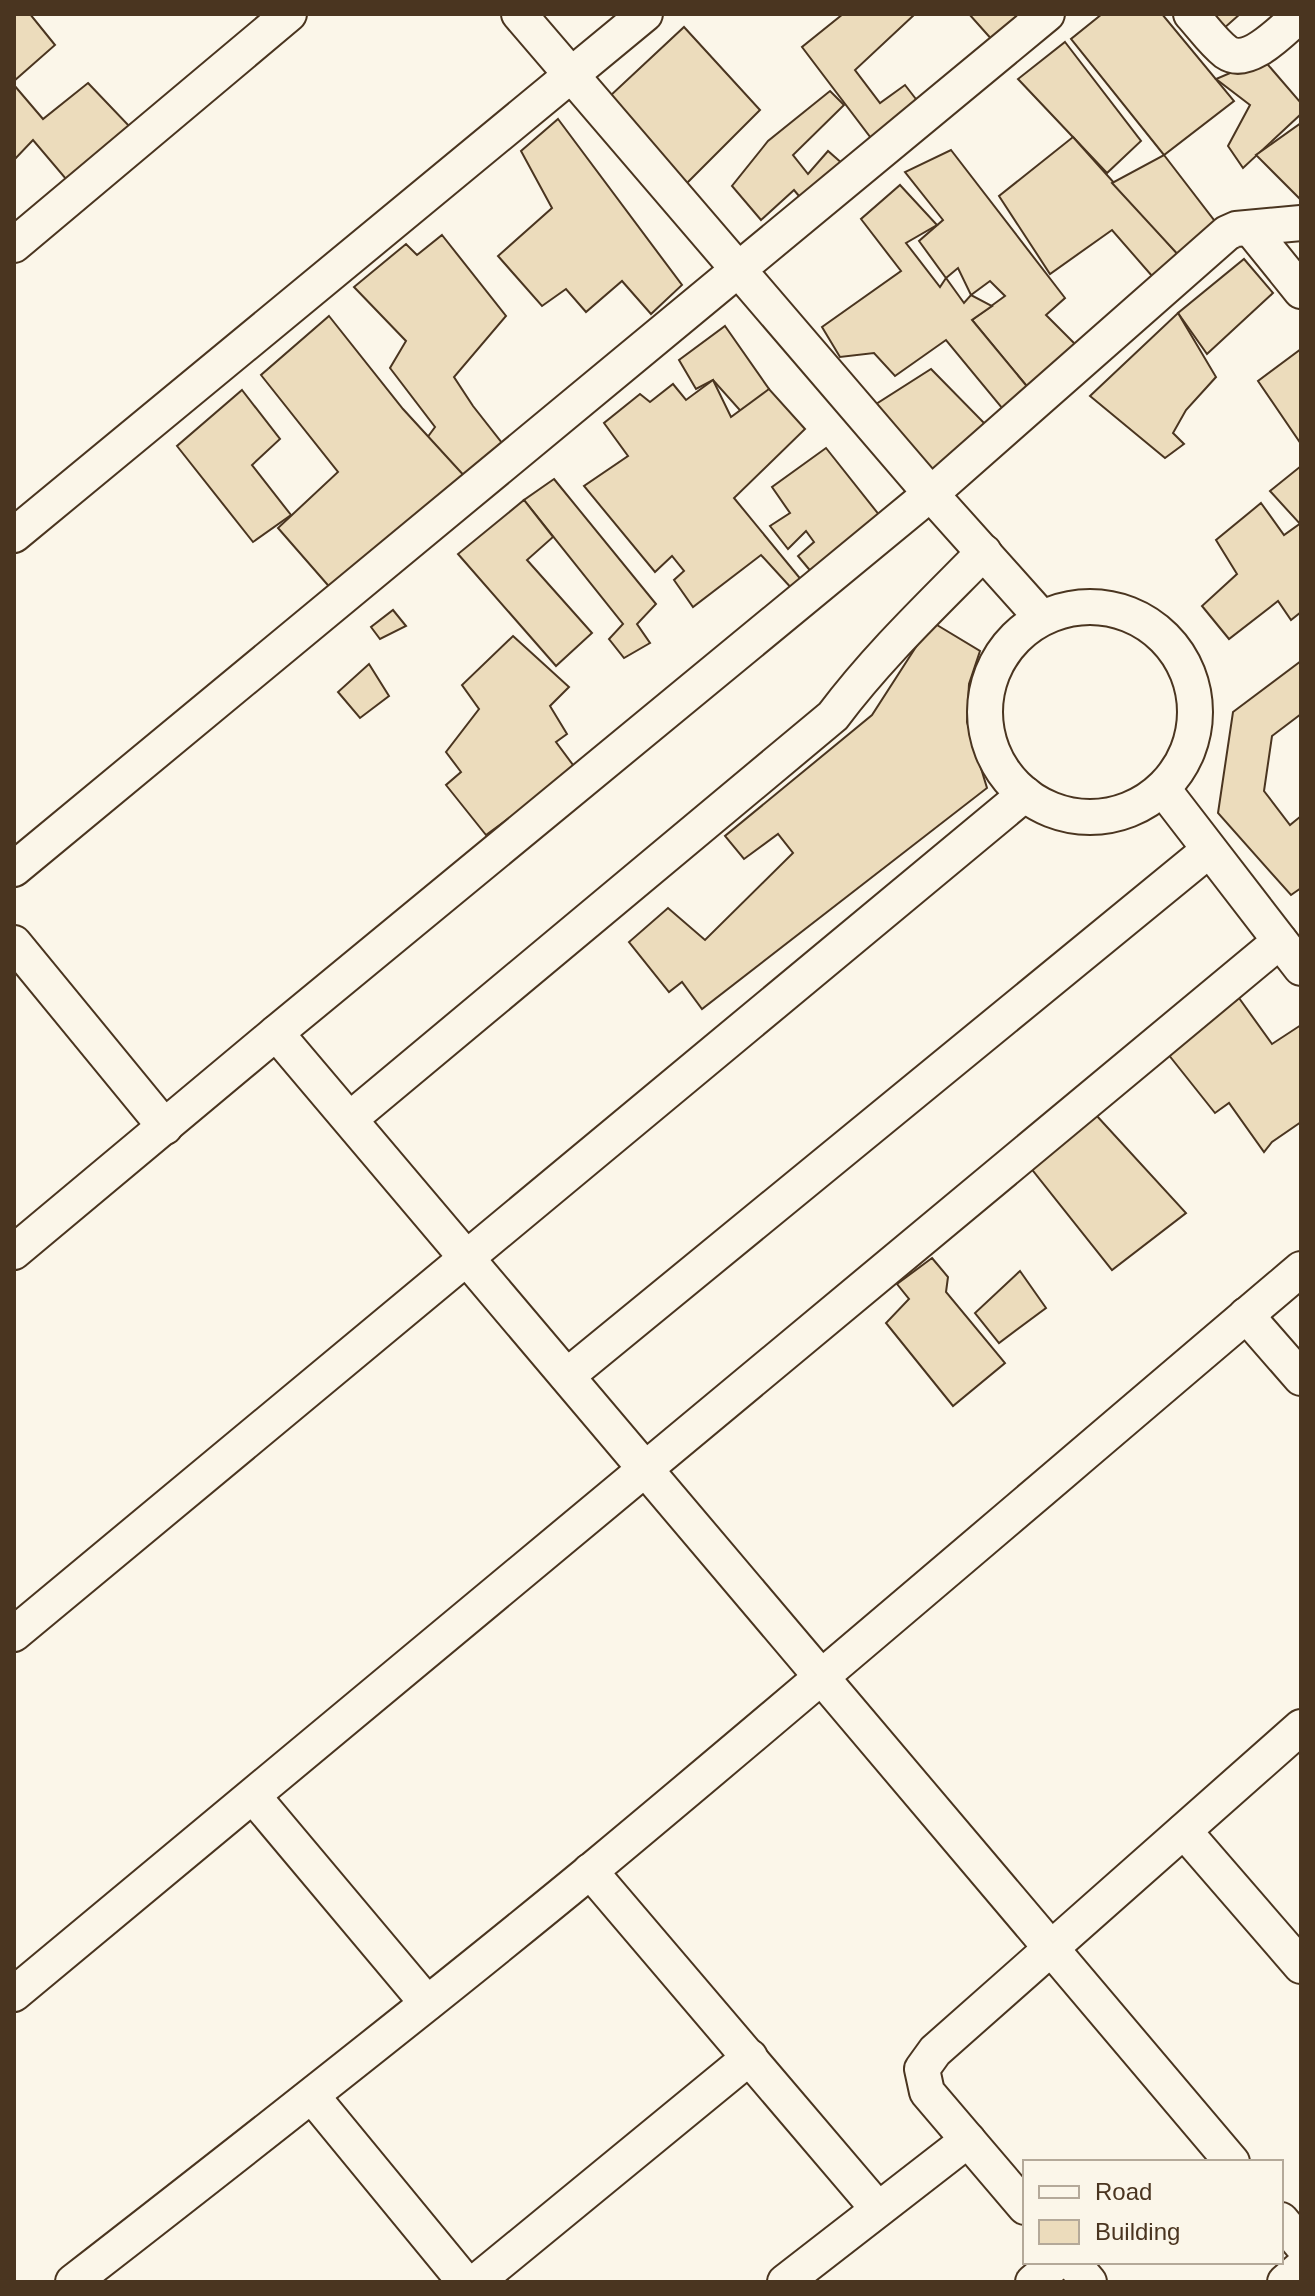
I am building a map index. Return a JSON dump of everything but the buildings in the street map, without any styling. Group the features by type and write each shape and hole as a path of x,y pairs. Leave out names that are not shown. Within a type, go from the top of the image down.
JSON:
{"street":[{"path":"14,245 289,14"},
{"path":"519,14 930,493 1041,617"},
{"path":"14,535 645,14"},
{"path":"14,869 1047,14"},
{"path":"1191,14 1227,52 1238,57 1256,51 1301,14"},
{"path":"14,1252 930,493 1227,233 1236,229 1301,223"},
{"path":"1251,229 1301,291"},
{"path":"350,1119 833,716 892,645 984,552"},
{"path":"1077,606 1114,608 1154,627 1179,653 1194,687 1196,723 1186,759 1163,789 1132,809 1096,818 1076,817 1041,806 1011,784 998,764 985,728 986,692 996,663 1019,633 1041,617 1077,606"},
{"path":"1163,789 1301,968"},
{"path":"14,1634 1025,794"},
{"path":"567,1376 1209,850"},
{"path":"14,1994 1280,941"},
{"path":"14,943 165,1127"},
{"path":"276,1033 1230,2160"},
{"path":"73,2282 312,2096 590,1871 822,1678 1301,1269"},
{"path":"1246,1315 1301,1378"},
{"path":"1023,2205 927,2092 922,2069 935,2051 1301,1727"},
{"path":"253,1796 427,2003"},
{"path":"1184,1831 1301,1966"},
{"path":"590,1871 878,2209"},
{"path":"476,2282 750,2057"},
{"path":"312,2096 465,2282"},
{"path":"785,2282 968,2140"},
{"path":"1283,2222 1301,2244"},
{"path":"1033,2282 1055,2264"},
{"path":"1074,2264 1089,2282"}]}
